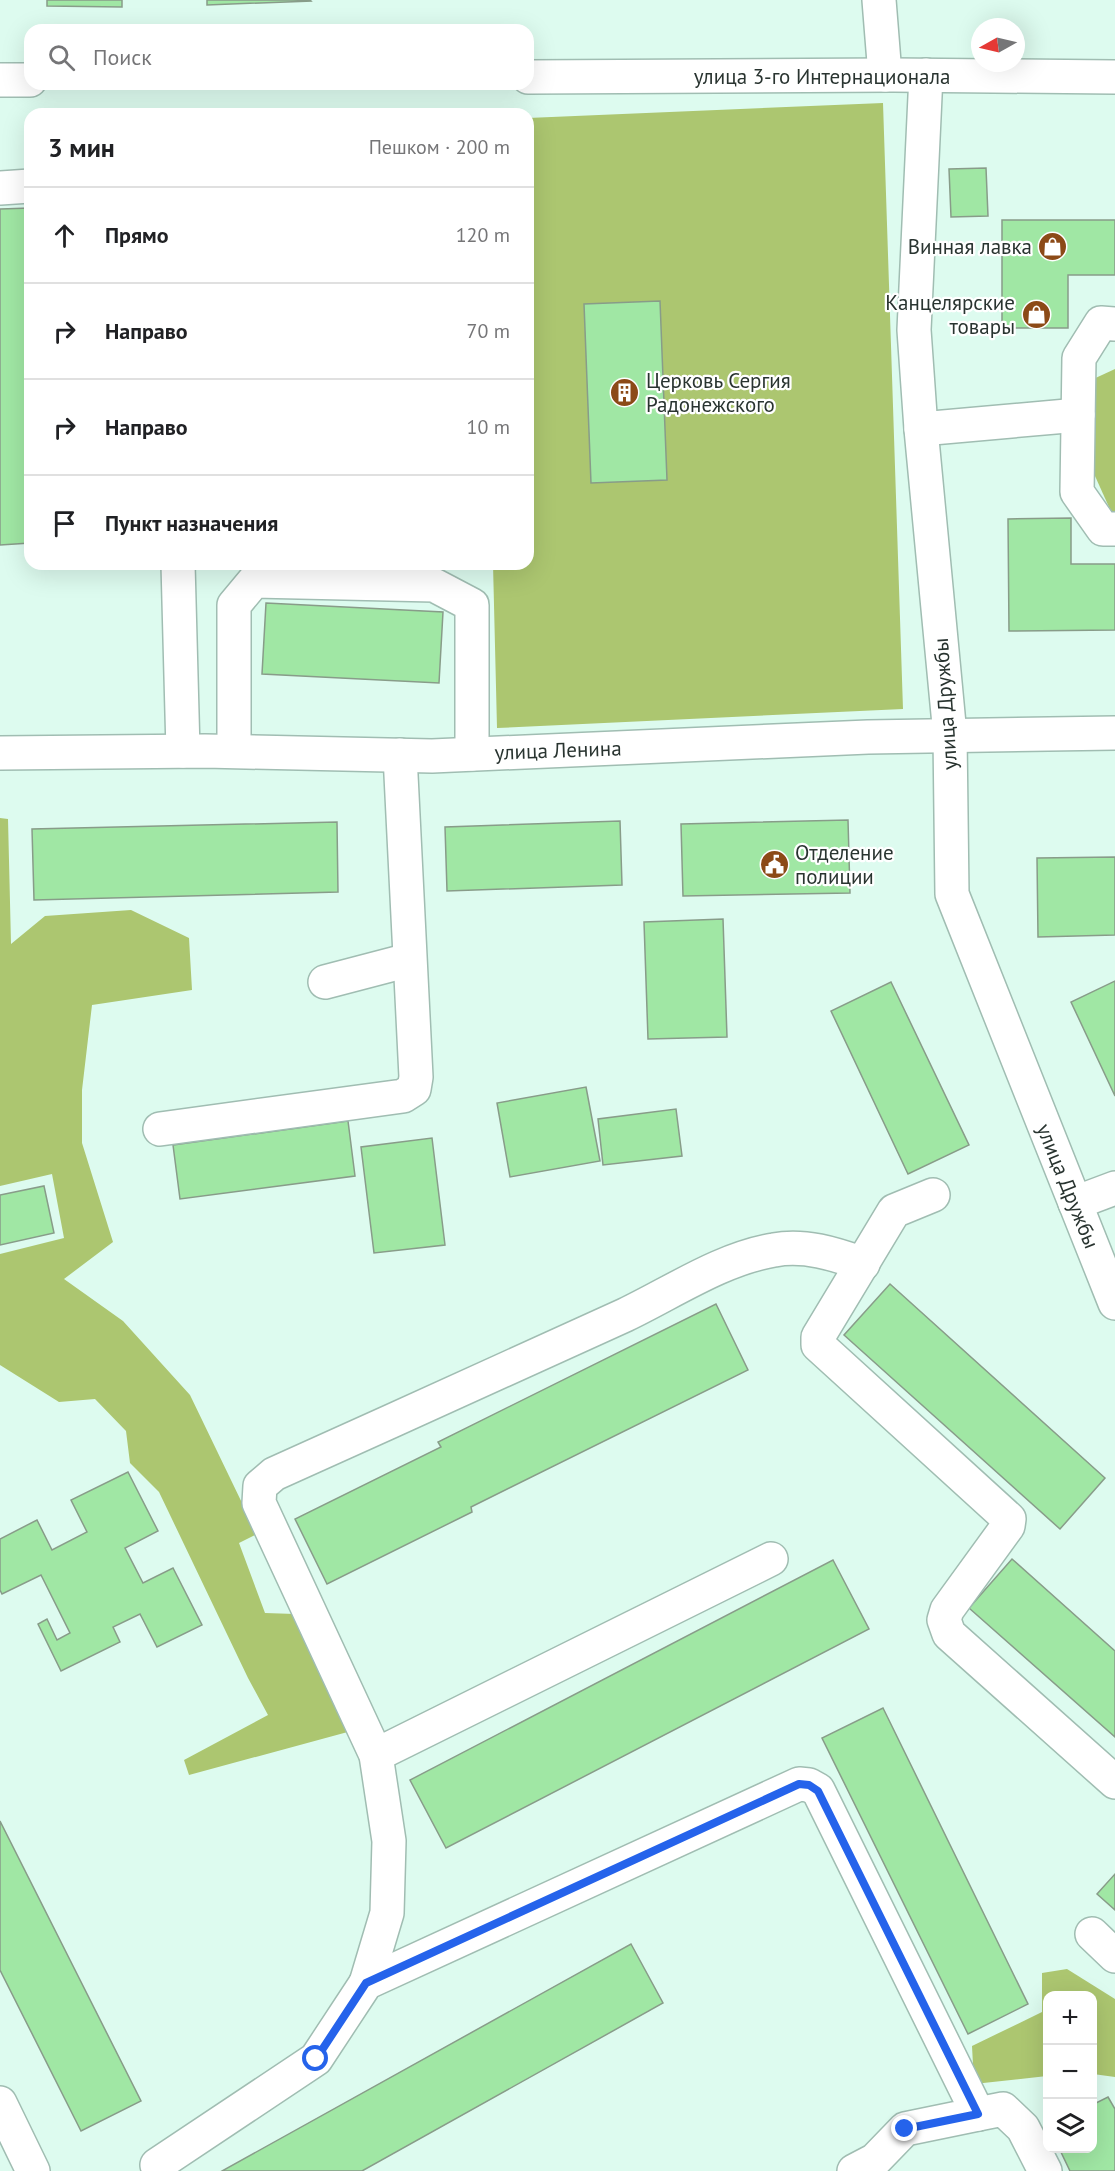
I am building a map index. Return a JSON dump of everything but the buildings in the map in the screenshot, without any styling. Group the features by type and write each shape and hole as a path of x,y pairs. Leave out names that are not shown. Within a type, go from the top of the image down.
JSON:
{"street":[{"path":"879,0 885,75"},
{"name":"улица 3-го Интернационала","path":"534,77 926,75 1115,77"},
{"name":"улица Дружбы","path":"926,75 914,330 950,735 952,894 1115,1303"},
{"path":"0,80 24,80"},
{"path":"0,188 24,186"},
{"path":"1115,324 1101,323 1079,358 1077,492 1103,529 1115,529"},
{"path":"921,429 1078,415"},
{"path":"178,570 183,751"},
{"path":"234,751 234,605 254,581 434,574 472,605 472,754"},
{"name":"улица Ленина","path":"0,753 234,751 400,755 472,754 868,737 1115,733"},
{"path":"160,1129 403,1096 414,1089 416,1077 400,755"},
{"path":"325,982 410,960"},
{"path":"1075,1203 1115,1188"},
{"path":"933,1194 894,1211 818,1337 818,1345 1009,1519 1008,1526 947,1610 944,1620 949,1634 1115,1782"},
{"path":"155,2169 316,2059 366,1983 387,1913 389,1841 376,1755 260,1503 260,1486 274,1474 752,1255 776,1249 805,1249 836,1254 863,1264"},
{"path":"376,1755 771,1559"},
{"path":"366,1983 799,1784 809,1785 818,1791 978,2114"},
{"path":"0,2103 33,2171"},
{"path":"854,2171 875,2160 905,2129 1003,2109 1023,2128 1045,2171"}],"green space":[{"path":"883,103 903,709 497,728 493,570 534,570 534,118"},
{"path":"1115,369 1115,516 1113,516 1086,456 1089,381"},
{"path":"0,818 8,819 11,944 45,916 131,910 189,938 192,990 92,1005 82,1090 82,1143 113,1242 64,1279 123,1321 190,1395 257,1534 239,1543 265,1613 295,1614 355,1730 189,1775 184,1760 268,1715 159,1492 130,1463 126,1431 95,1399 59,1402 0,1365 0,1254 64,1238 52,1174 0,1186"},
{"path":"1067,1969 1115,1999 1115,2077 1097,2075 1097,1991 1043,1991 1043,2076 974,2084 972,2046 1042,2012 1042,1973"}],"place":[{"name":"Винная лавка","path":"1053,246"},
{"name":"Канцелярские товары","path":"1036,314"},
{"name":"Церковь Сергия Радонежского","path":"625,392"},
{"name":"Отделение полиции","path":"774,864"}],"route":[{"path":"316,2059 366,1983 799,1784 809,1785 818,1791 978,2114 905,2129"}]}
